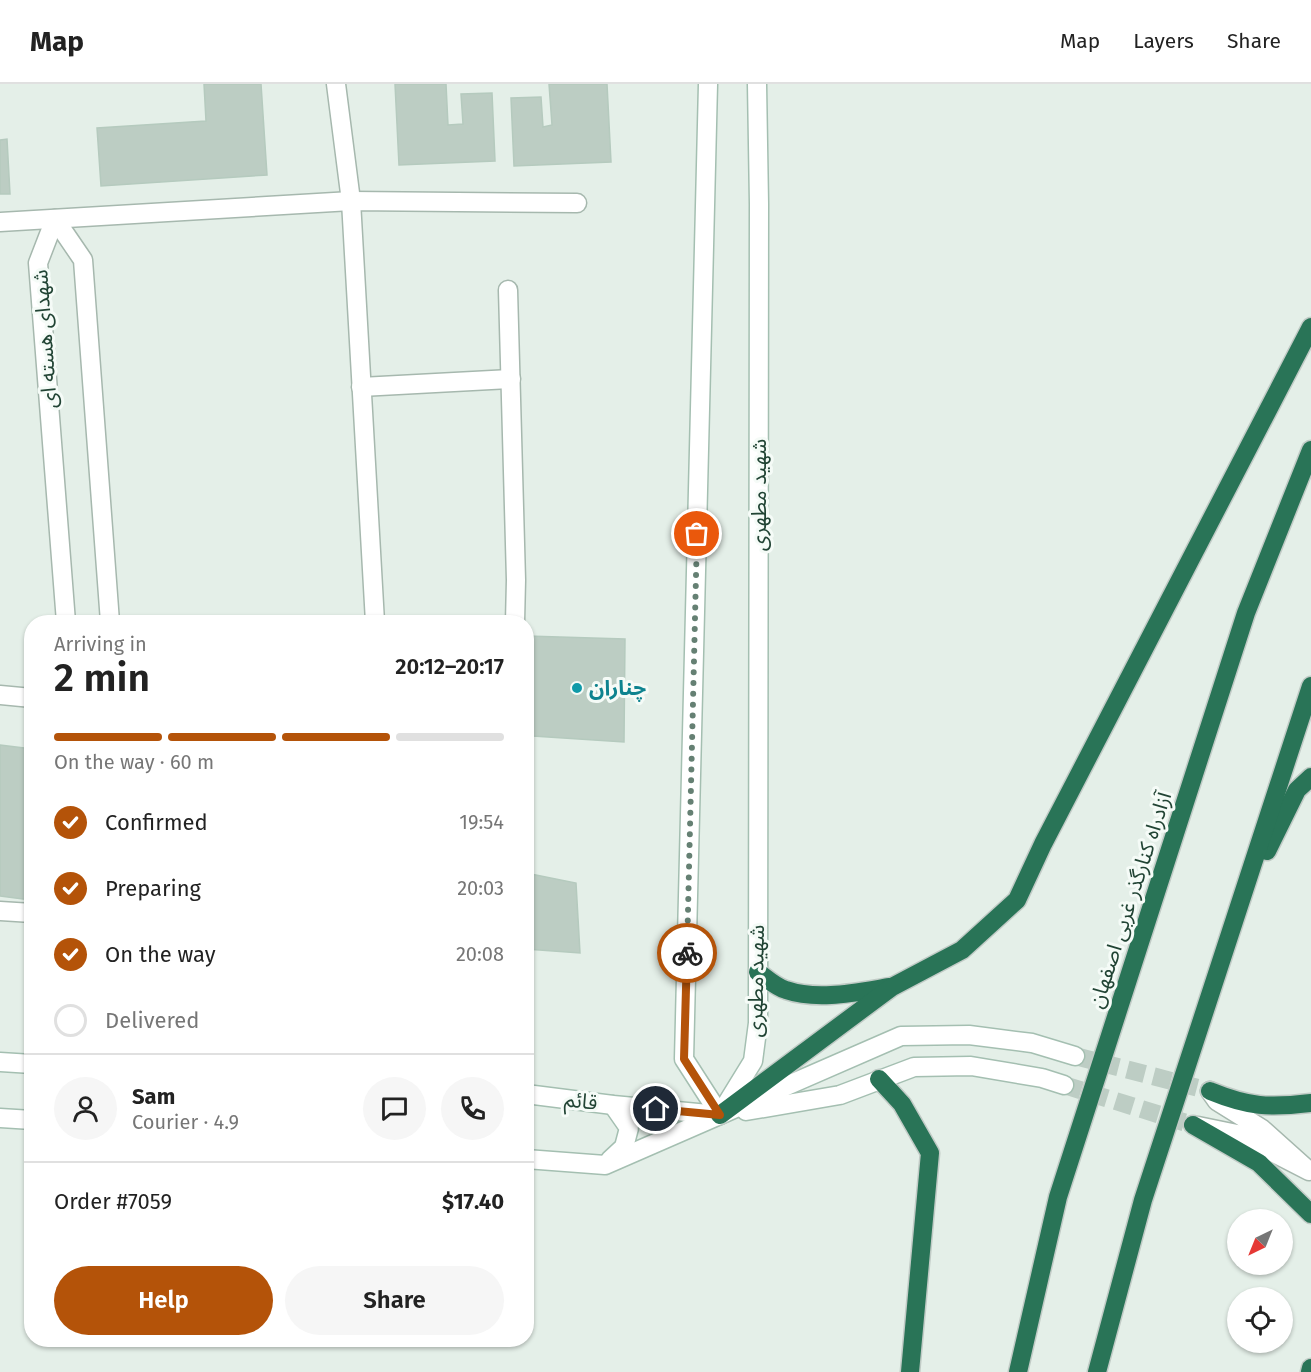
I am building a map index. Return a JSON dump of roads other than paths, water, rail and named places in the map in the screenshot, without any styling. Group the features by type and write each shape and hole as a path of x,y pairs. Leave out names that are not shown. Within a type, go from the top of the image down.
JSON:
{"highway":[{"path":"720,1115 892,987 962,950 1017,900 1054,823 1311,327"},
{"name":"آزادراه کنارگذر غربی اصفهان","path":"1018,1372 1058,1197 1246,613 1311,450"},
{"path":"1097,1372 1143,1200 1311,686"},
{"path":"1237,912 1297,790 1311,777"},
{"path":"758,972 785,990 804,993 843,994 892,987"},
{"path":"879,1079 902,1104 930,1153 910,1372"},
{"path":"1210,1091 1237,1102 1274,1108 1311,1103"},
{"path":"1193,1125 1259,1163 1311,1214"},
{"path":"1310,1372 1311,1368"}],"main road":[{"path":"336,84 351,201 375,615"},
{"path":"708,84 684,1059 720,1115"},
{"name":"شهید مطهری","path":"720,1115 753,1061 758,1023 759,204 757,84"},
{"path":"0,222 351,201 577,203"},
{"name":"شهدای هسته ای","path":"55,219 38,262 65,615"},
{"name":"شهدای هسته ای","path":"55,219 82,260 109,615"},
{"path":"508,290 516,580 514,615"},
{"path":"362,387 511,379"},
{"path":"0,695 24,697"},
{"path":"0,911 24,912"},
{"path":"964,1066 969,1035"},
{"path":"534,1160 605,1165 901,1036 969,1035 1032,1043 1075,1056"},
{"path":"0,1062 24,1064"},
{"path":"720,1115 840,1095 914,1066 964,1066 1042,1078 1064,1085"},
{"path":"1210,1091 1217,1101 1262,1129 1310,1171"},
{"name":"قائم","path":"534,1095 720,1115"},
{"path":"605,1165 624,1147 629,1128 613,1105"},
{"path":"0,1118 24,1120"},
{"path":"1193,1125 1237,1134 1310,1171"}],"tunnel":[{"path":"1075,1056 1210,1091"},
{"path":"1064,1085 1193,1125"}],"place":[{"name":"چناران","path":"577,688"}]}
